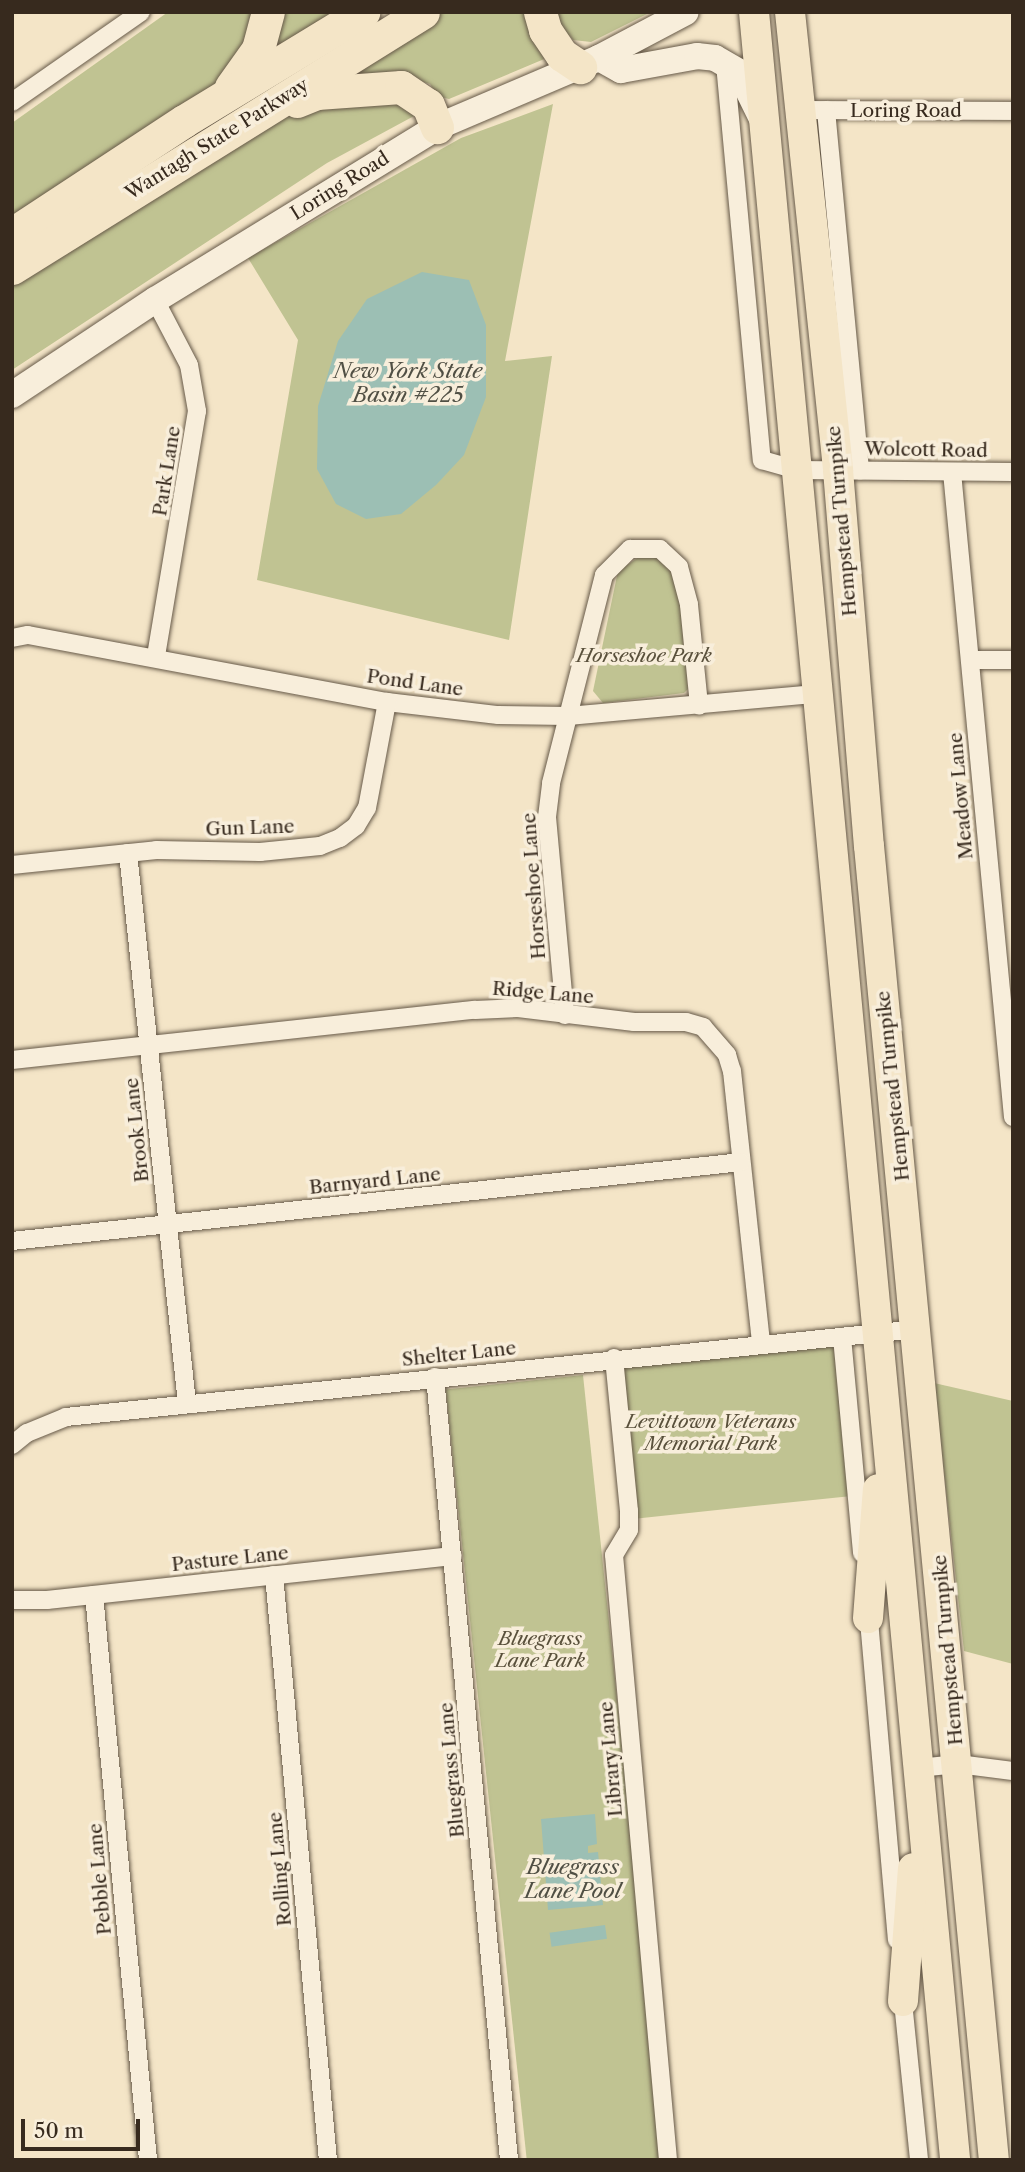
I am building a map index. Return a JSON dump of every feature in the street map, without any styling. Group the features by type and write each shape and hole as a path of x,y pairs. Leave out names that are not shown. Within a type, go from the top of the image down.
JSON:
{"highway":[{"path":"229,113 258,49 268,12"},
{"name":"Wantagh State Parkway","path":"12,268 229,113 363,12"},
{"name":"Wantagh State Parkway","path":"12,234 229,113 423,12"},
{"path":"540,12 545,30 562,55 590,63"},
{"path":"229,113 317,93 401,87 420,96 437,127"}],"main road":[{"name":"Hempstead Turnpike","path":"754,12 955,2160"},
{"name":"Hempstead Turnpike","path":"790,12 813,110 849,470 869,846 918,1329 994,2160"},
{"path":"869,1618 884,1404"},
{"path":"903,2001 918,1774"}],"street":[{"path":"12,102 141,12"},
{"name":"Loring Road","path":"12,395 155,300 437,127 590,63 686,12"},
{"path":"590,63 621,70 697,56 725,64 739,72 765,126"},
{"path":"725,64 761,454 766,463 797,470"},
{"name":"Loring Road","path":"813,110 1013,111"},
{"name":"Park Lane","path":"155,300 188,365 197,411 156,656"},
{"name":"Wolcott Road","path":"797,470 1013,472"},
{"name":"Meadow Lane","path":"952,472 1013,1114"},
{"name":"Horseshoe Lane","path":"565,1015 547,817 568,716 604,575 620,555 644,546 669,556 684,580 699,706"},
{"name":"Pond Lane","path":"12,638 28,635 156,656 387,702 498,715 568,716 816,694"},
{"path":"970,660 1013,660"},
{"name":"Gun Lane","path":"12,865 128,853 260,852 320,846 340,838 356,826 367,808 387,702"},
{"name":"Brook Lane","path":"128,853 187,1403"},
{"name":"Ridge Lane","path":"12,1060 475,1010 518,1008 565,1015 686,1022 712,1034 732,1071 761,1343"},
{"name":"Barnyard Lane","path":"12,1241 741,1162"},
{"name":"Shelter Lane","path":"12,1445 27,1433 66,1417 614,1358 918,1329"},
{"path":"842,1337 919,2160"},
{"name":"Library Lane","path":"614,1358 629,1511 629,1530 614,1555 668,2160"},
{"name":"Bluegrass Lane","path":"435,1377 509,2160"},
{"name":"Pasture Lane","path":"12,1600 94,1595 453,1556"},
{"name":"Rolling Lane","path":"274,1575 328,2160"},
{"name":"Pebble Lane","path":"94,1595 148,2160"},
{"path":"918,1774 958,1764 1013,1771"}],"green space":[{"path":"168,12 259,12 231,75 12,220 12,123"},
{"path":"278,12 333,12 265,64"},
{"path":"435,12 533,12 549,57 449,99 437,96 430,84 403,76 351,78 359,58"},
{"path":"549,12 651,12 591,42 573,40"},
{"path":"404,95 414,116 327,163 12,370 13,285 279,118 338,100"},
{"path":"553,104 505,361 552,356 509,640 257,580 298,340 248,258 461,138"},
{"name":"Horseshoe Park","path":"642,555 656,556 679,578 688,689 684,693 603,703 593,691 618,571"},
{"name":"Levittown Veterans Memorial Park","path":"833,1341 849,1496 637,1518 621,1363"},
{"name":"Bluegrass Lane Park","path":"583,1375 665,2160 527,2160 446,1389"},
{"path":"934,1383 1013,1401 1013,1664 964,1651"}],"water":[{"name":"New York State Basin #225","path":"422,272 469,280 486,325 486,397 464,455 436,485 401,514 366,519 336,504 317,469 318,406 338,341 367,299"},
{"name":"Bluegrass Lane Pool","path":"595,1814 597,1844 588,1846 588,1853 598,1852 603,1905 548,1910 541,1819"},
{"path":"605,1925 607,1939 551,1947 550,1933"}]}
